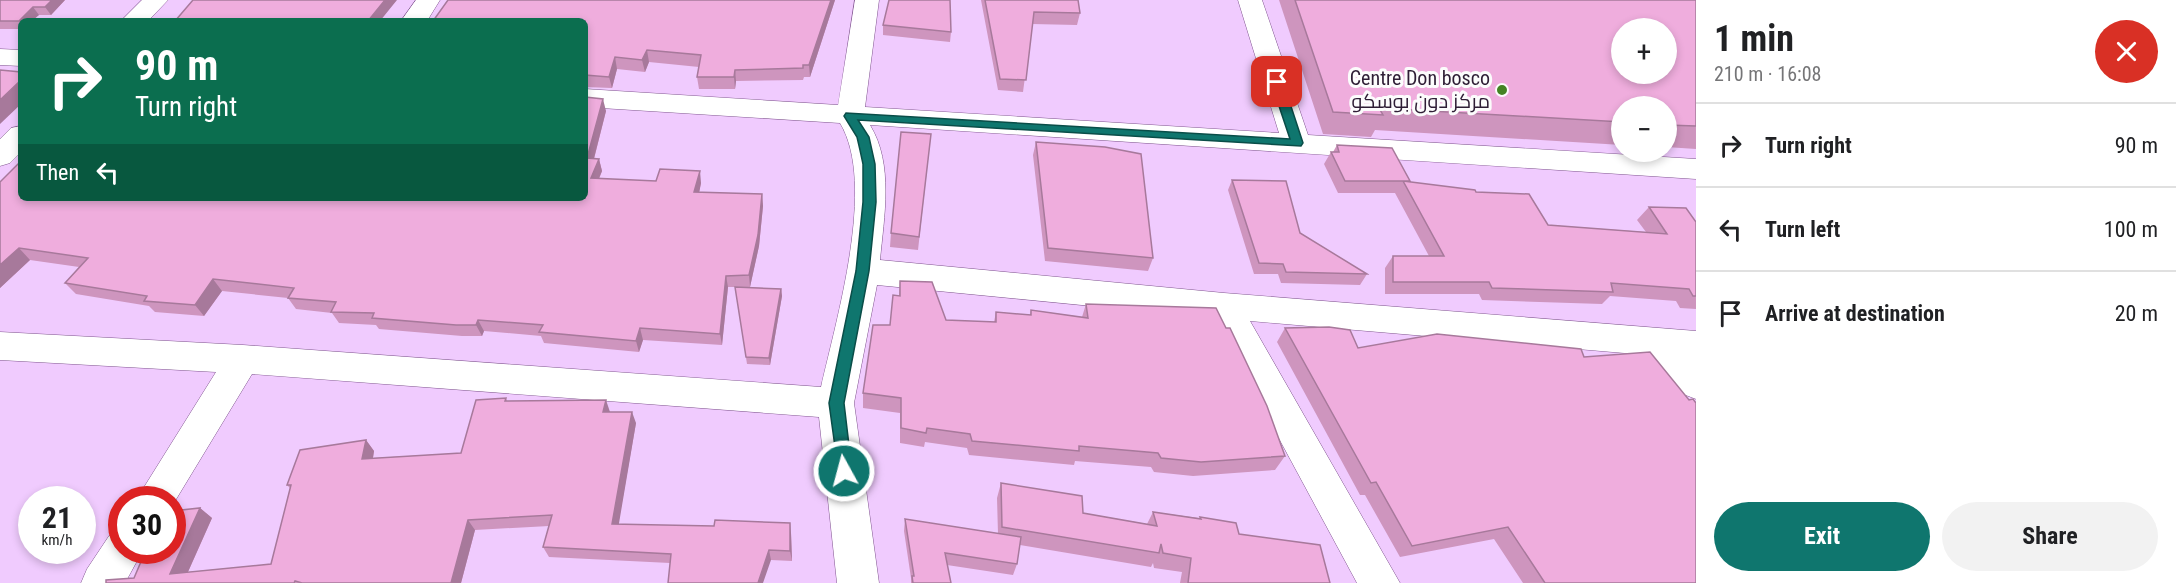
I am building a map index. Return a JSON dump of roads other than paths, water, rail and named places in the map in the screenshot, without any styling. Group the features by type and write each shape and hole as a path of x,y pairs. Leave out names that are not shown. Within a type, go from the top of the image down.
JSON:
{"street":[{"path":"137,18 156,0"},
{"path":"416,18 428,0"},
{"path":"858,583 836,403 863,271 870,202 869,164 863,137 850,116 867,0"},
{"path":"1250,0 1297,143"},
{"path":"0,57 18,58"},
{"path":"588,98 1696,169"},
{"path":"0,156 18,138"},
{"path":"863,271 1224,306 1696,345"},
{"path":"1224,306 1378,583"},
{"path":"1658,343 1696,384"},
{"path":"0,346 243,359 836,403"},
{"path":"164,486 243,359"},
{"path":"102,583 114,564"}],"place":[{"name":"Centre Don bosco مركز دون بوسكو","path":"1502,90"}]}
